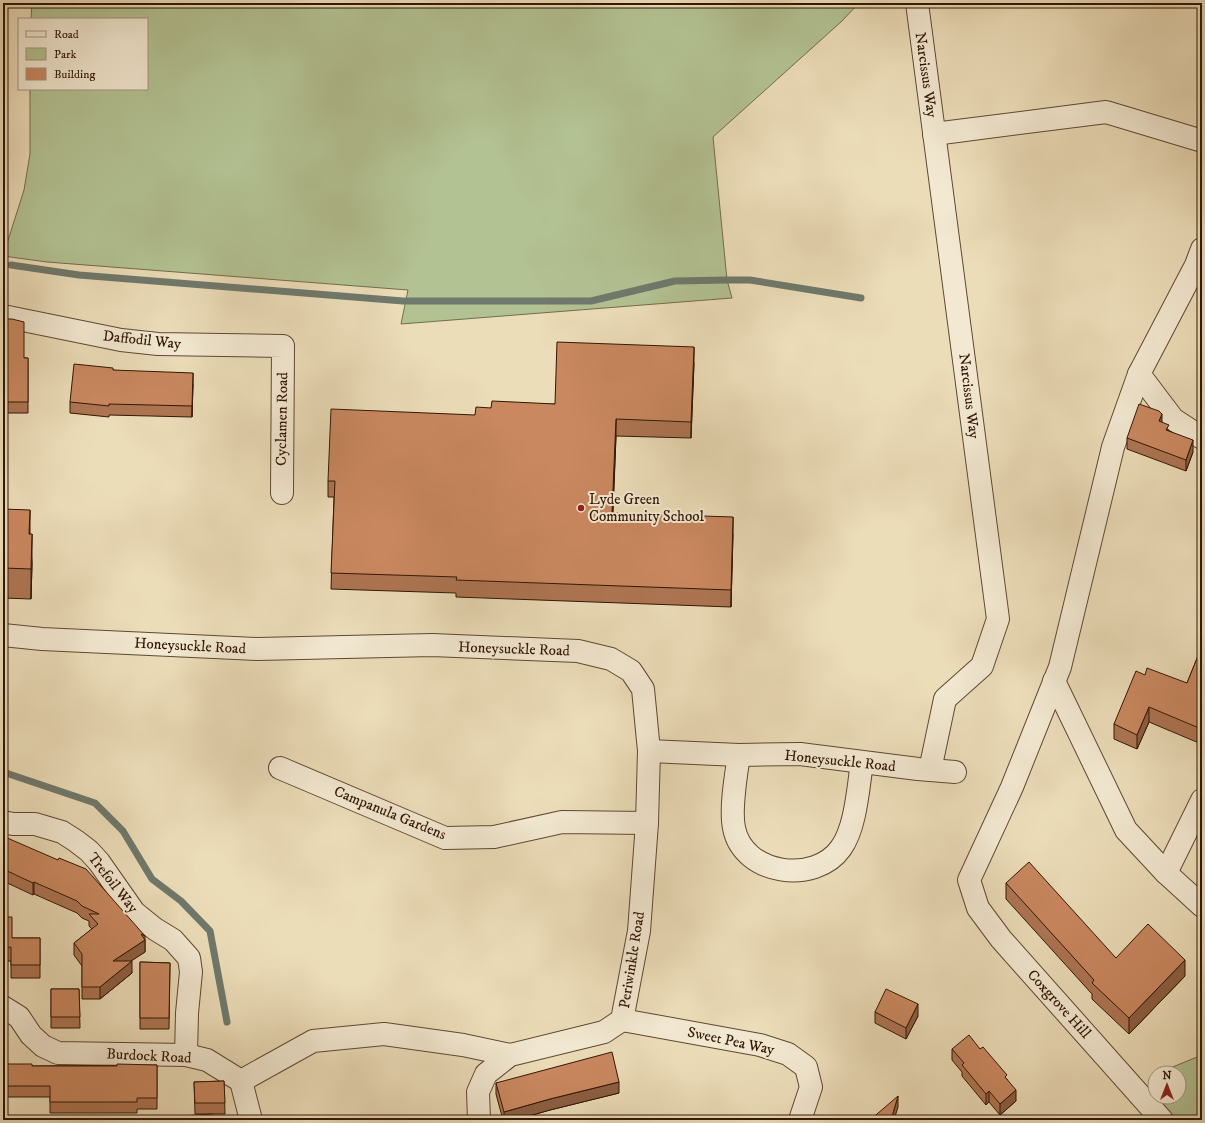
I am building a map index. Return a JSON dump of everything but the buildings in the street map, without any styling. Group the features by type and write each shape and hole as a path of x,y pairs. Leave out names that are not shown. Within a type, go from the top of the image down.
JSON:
{"street":[{"name":"Narcissus Way","path":"917,3 998,620 982,666 945,699 930,770"},
{"path":"934,134 1106,112 1199,140"},
{"path":"1202,249 1196,265 1138,374 1113,447 1060,667 1054,681 1126,830 1166,873 1202,906"},
{"name":"Daffodil Way","path":"3,316 121,340 158,344 283,346"},
{"name":"Cyclamen Road","path":"282,493 283,346"},
{"path":"1138,374 1173,419 1202,438"},
{"name":"Honeysuckle Road","path":"3,636 258,649 432,646 578,651 611,659 631,671 643,689 649,751 738,755 800,754 862,763 955,772"},
{"name":"Coxgrove Hill","path":"1054,681 1012,787 968,880 978,908 1002,940 1162,1120"},
{"name":"Periwinkle Road","path":"479,1120 478,1092 486,1074 510,1055 604,1032 622,1020 639,931 647,824 649,751"},
{"path":"738,755 734,804 734,828 740,846 752,858 767,867 788,870 809,869 815,867 826,862 841,849 850,833 862,763"},
{"name":"Campanula Gardens","path":"280,768 445,838 494,837 562,822 647,824"},
{"path":"1166,873 1202,800"},
{"name":"Trefoil Way","path":"3,822 13,824 35,824 62,832 76,841 89,851 99,862 134,912 155,929 174,940 189,958 191,972 187,1013 186,1055"},
{"name":"Burdock Road","path":"3,1007 19,1017 31,1035 43,1046 58,1053 186,1055 207,1060 242,1081"},
{"name":"Sweet Pea Way","path":"622,1020 760,1045 788,1054 806,1067 811,1087 800,1120"},
{"path":"251,1120 242,1081 313,1042 384,1034 463,1045 510,1055"}],"green space":[{"path":"32,3 859,3 842,21 713,137 727,280 732,298 401,324 408,290 47,262 3,256 24,190 30,154 30,90 148,90 148,18 31,18"},
{"path":"1202,1055 1202,1120 1174,1120 1156,1105 1187,1105 1187,1065 1178,1065"}],"waterway":[{"path":"11,265 79,275 403,301 591,301 675,281 727,280 750,280 861,298"},
{"path":"3,772 95,803 123,831 152,879 181,901 210,931 227,1022"}],"place":[{"name":"Lyde Green Community School","path":"581,508"}]}
